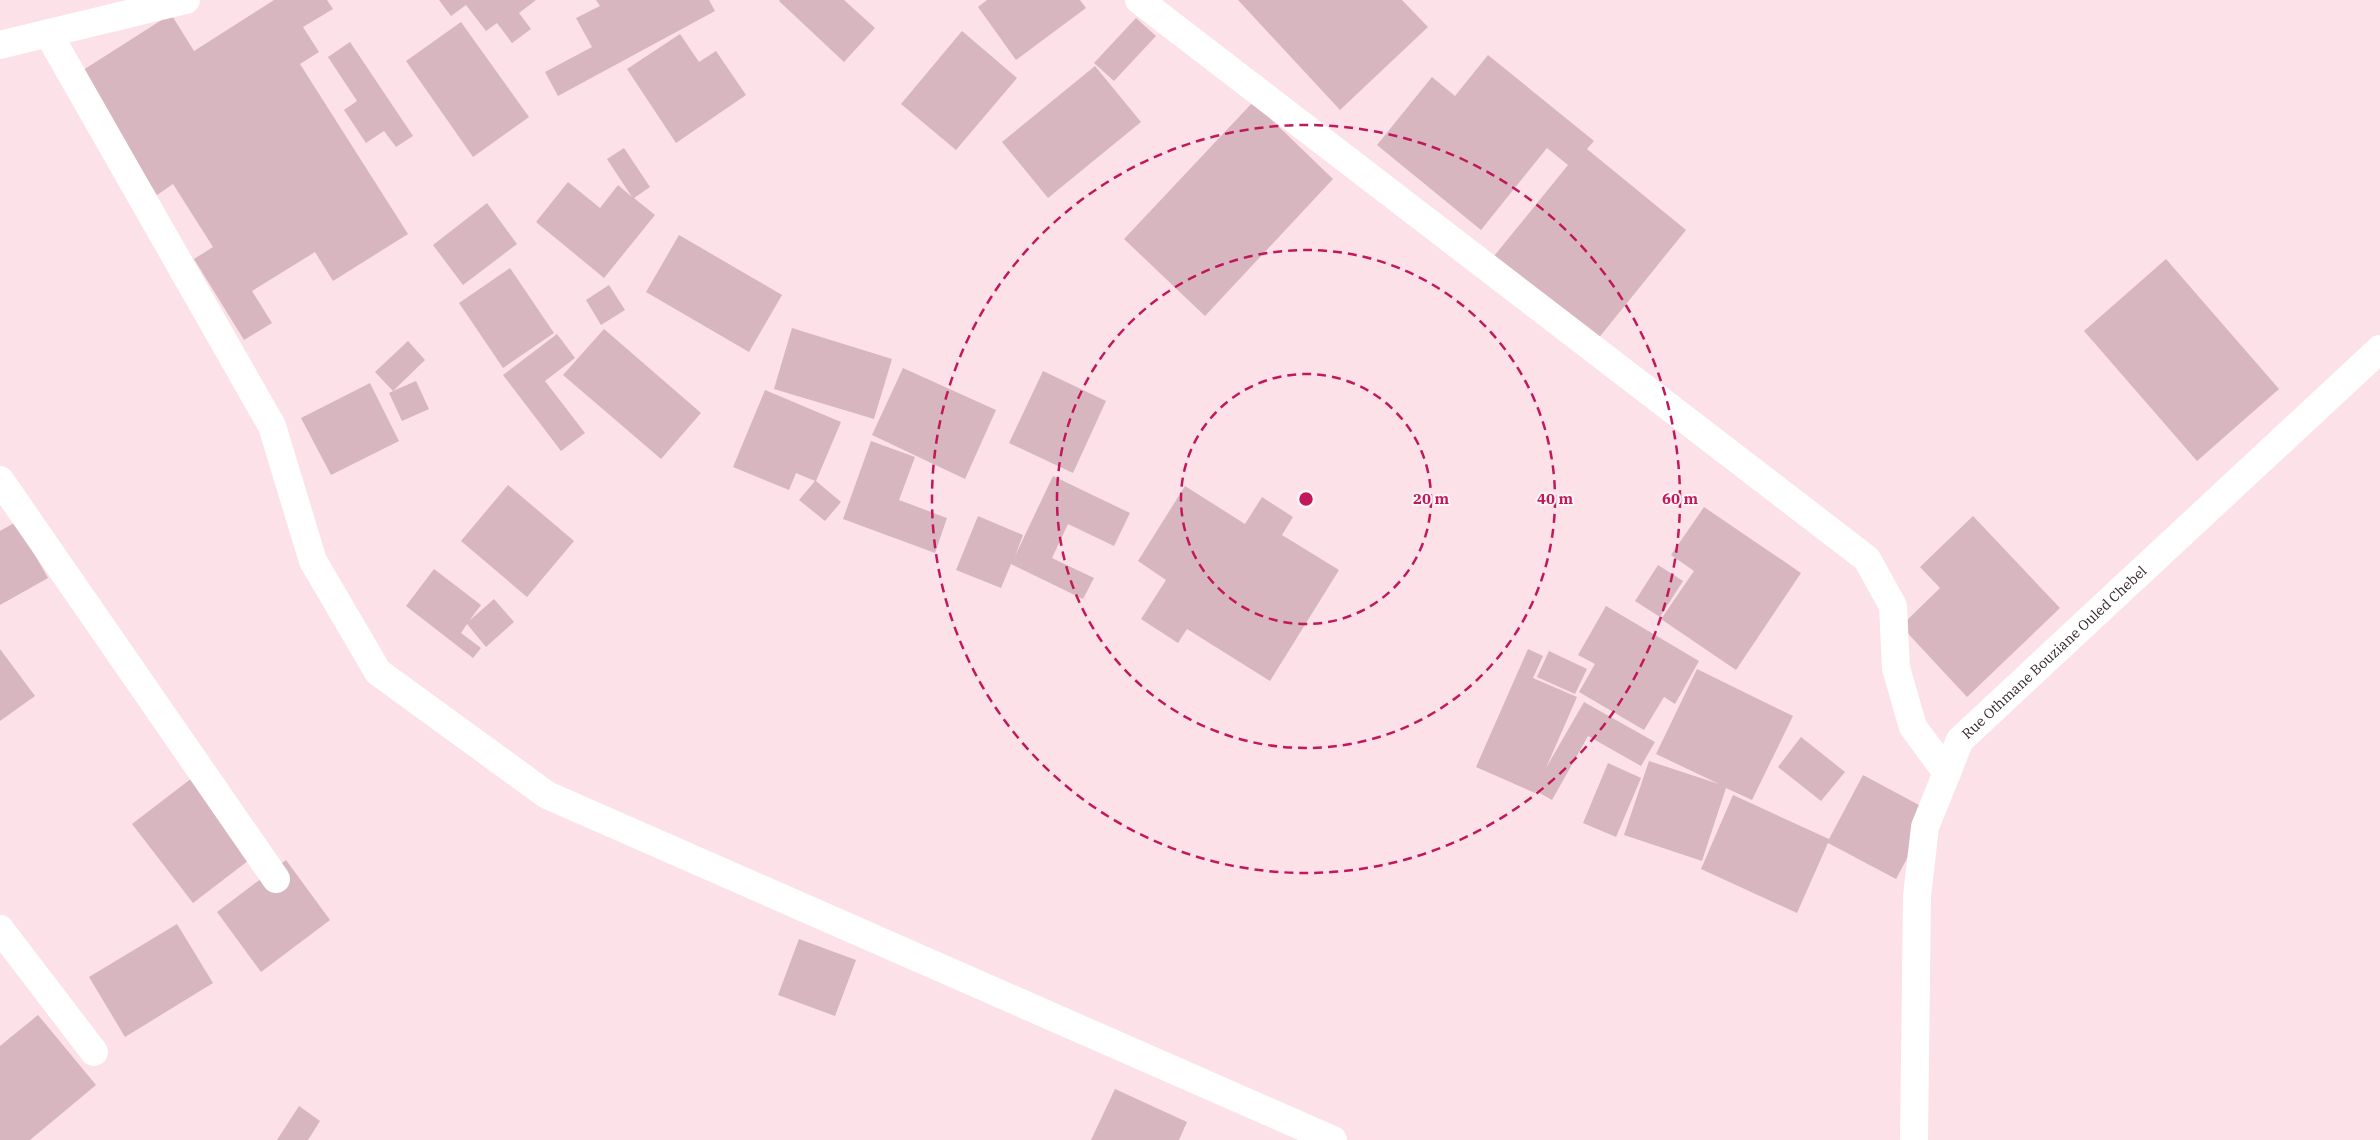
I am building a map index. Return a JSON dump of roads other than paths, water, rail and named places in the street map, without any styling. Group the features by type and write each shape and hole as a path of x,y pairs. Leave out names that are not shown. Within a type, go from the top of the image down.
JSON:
{"street":[{"path":"0,45 186,0"},
{"path":"1139,0 1867,559 1893,606 1896,668 1914,727 1947,773"},
{"path":"48,33 272,426 313,561 378,672 547,795 1333,1140"},
{"name":"Rue Othmane Bouziane Ouled Chebel","path":"1914,1140 1916,896 1926,826 1960,740 2380,348"},
{"path":"0,480 276,879"},
{"path":"0,929 94,1052"}]}
